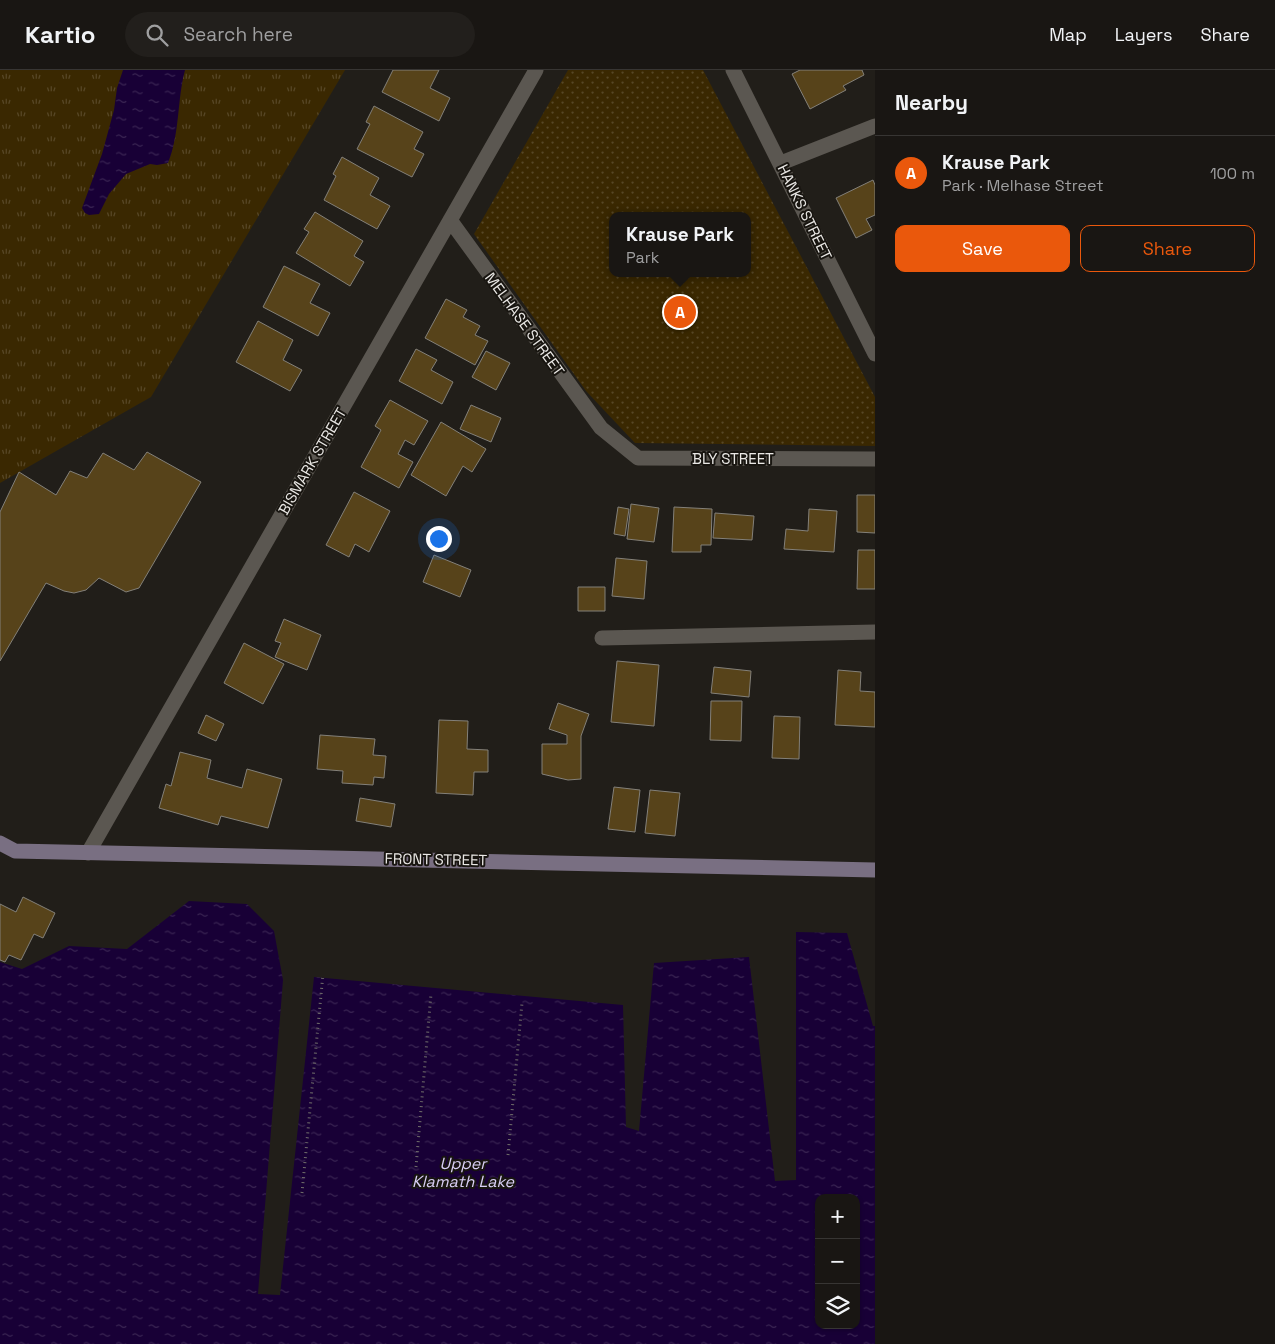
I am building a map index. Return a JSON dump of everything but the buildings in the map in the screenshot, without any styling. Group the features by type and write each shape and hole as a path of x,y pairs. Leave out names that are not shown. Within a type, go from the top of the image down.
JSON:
{"street":[{"name":"BISMARK STREET","path":"88,853 536,70"},
{"name":"HANKS STREET","path":"733,70 875,354"},
{"path":"781,163 875,126"},
{"name":"MELHASE STREET","path":"450,220 601,428"},
{"name":"BLY STREET","path":"601,428 638,458 875,459"},
{"path":"602,638 875,632"},
{"name":"FRONT STREET","path":"0,843 15,851 875,870"}],"path":[{"path":"302,1193 323,974"},
{"path":"416,1167 431,994"},
{"path":"508,1155 522,1003"}],"green space":[{"path":"0,70 345,70 151,397 0,483"},
{"path":"568,70 703,70 875,397 875,446 635,443 586,391 474,234"}],"water":[{"path":"123,70 185,70 175,140 168,163 150,164 126,174 109,194 99,214 89,215 82,208 102,154"},
{"name":"Upper Klamath Lake","path":"189,901 247,904 274,931 283,980 258,1294 280,1295 314,977 623,1005 626,1127 639,1131 654,963 749,957 775,1181 796,1180 796,932 847,933 873,1026 875,1026 875,1344 0,1344 0,962 22,969 69,946 127,949"}],"place":[{"name":"Krause Park","path":"680,312"}]}
